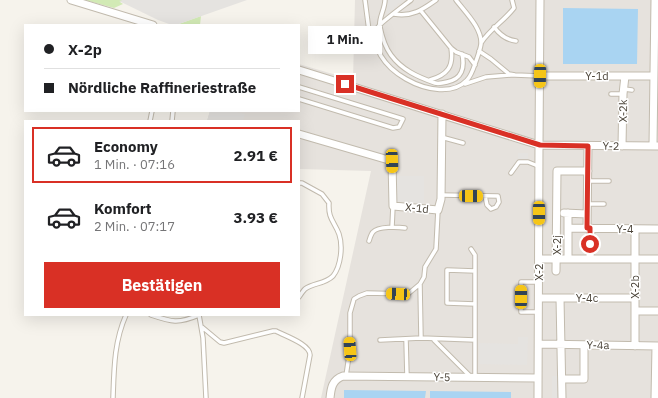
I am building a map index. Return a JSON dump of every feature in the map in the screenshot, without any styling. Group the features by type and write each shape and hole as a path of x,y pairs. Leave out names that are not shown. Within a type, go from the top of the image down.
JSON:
{"street":[{"path":"71,0 150,24"},
{"name":"X-2","path":"538,398 540,0"},
{"path":"655,0 655,146"},
{"path":"300,70 540,145"},
{"name":"Y-1d","path":"540,76 654,76"},
{"name":"X-2k","path":"622,146 624,76"},
{"name":"X-1d","path":"300,134 392,161 393,206 438,210 441,195 442,114"},
{"name":"Y-2","path":"540,145 655,146"},
{"path":"588,146 587,214 590,259"},
{"name":"X-2j","path":"556,270 557,171 588,171"},
{"path":"557,213 587,214"},
{"path":"568,213 568,259"},
{"name":"Y-4","path":"568,228 658,229"},
{"name":"X-2b","path":"635,228 635,346"},
{"path":"539,259 658,259"},
{"name":"Y-4c","path":"539,298 635,298"},
{"path":"560,298 562,398"},
{"path":"635,311 658,311"},
{"name":"Y-4a","path":"539,344 657,346"},
{"path":"562,379 584,379 584,345"},
{"path":"655,398 657,378 657,346"},
{"path":"330,398 331,386 337,378 346,376"},
{"name":"Y-5","path":"346,376 538,378"}],"lane":[{"path":"365,0 369,31 382,58 392,69 414,83 439,90 451,89 486,77 540,76"},
{"path":"376,47 376,39 385,0"},
{"path":"379,25 411,0"},
{"path":"394,14 404,15 421,11 436,0"},
{"path":"456,0 480,34 481,43 475,65 470,76 467,81 461,85"},
{"path":"481,43 494,27 514,8 512,0"},
{"path":"421,11 451,48 469,57 475,65"},
{"path":"379,25 385,45 392,56 412,73 435,83 445,83 458,78 463,68 462,54"},
{"path":"494,27 504,37 516,41"},
{"path":"430,80 438,78 451,67 451,48"},
{"path":"479,52 514,76"},
{"path":"300,87 404,119 398,127 394,128 300,99"},
{"path":"611,94 632,90"},
{"path":"442,137 464,143"},
{"path":"511,173 519,162 528,162 539,167"},
{"path":"588,181 609,181"},
{"path":"300,183 322,194 328,203 328,214 340,235 341,251 338,266 332,276 322,283 305,289 300,296"},
{"path":"441,195 498,196 499,202 496,207 491,209 487,205 485,196"},
{"path":"587,204 604,204"},
{"path":"392,227 393,206"},
{"path":"346,376 350,349 350,313 354,299 367,293 408,294 420,284 424,277 425,267 436,249 438,210"},
{"path":"370,241 372,232 376,230 392,227 405,228"},
{"path":"471,249 476,255 473,377"},
{"path":"475,304 447,304 447,270 476,271"},
{"path":"539,282 521,282 521,312 539,312"},
{"path":"420,284 421,338"},
{"path":"113,398 114,361 117,343 126,316"},
{"path":"155,316 172,322 185,321 197,316"},
{"path":"199,316 206,367 206,398"},
{"path":"202,328 220,342 224,343 276,331 306,346 310,352 310,355 302,398"},
{"path":"380,340 421,338 434,340 475,340"},
{"path":"406,339 407,377"},
{"path":"434,340 473,377"}],"shaded area":[{"path":"247,0 179,24 169,24 158,20 119,1"},
{"path":"355,0 658,0 658,398 321,398 371,171 300,169 300,120 207,120 210,112 300,112 300,64 353,80"},
{"path":"387,0 401,0 401,3 398,3 397,7 394,6 394,10 390,10 390,14 387,14"},
{"path":"210,112 237,112 245,114 243,120 207,120"},
{"path":"518,153 528,153 528,160 518,159"},
{"path":"397,176 424,176 424,204 397,203"},
{"path":"518,337 528,337 527,365 479,364 479,343 518,344"},
{"path":"552,376 557,376 558,398 552,398"}],"green space":[{"path":"85,0 123,0 120,2 123,4 114,8"},
{"path":"201,16 200,24 179,24"}],"water":[{"path":"563,8 638,9 637,64 563,64"},
{"path":"344,390 426,391 425,398 344,398"},
{"path":"430,391 511,392 511,398 430,398"}],"route":[{"path":"345,84 540,145 588,146 587,228 590,228 590,244"}]}
